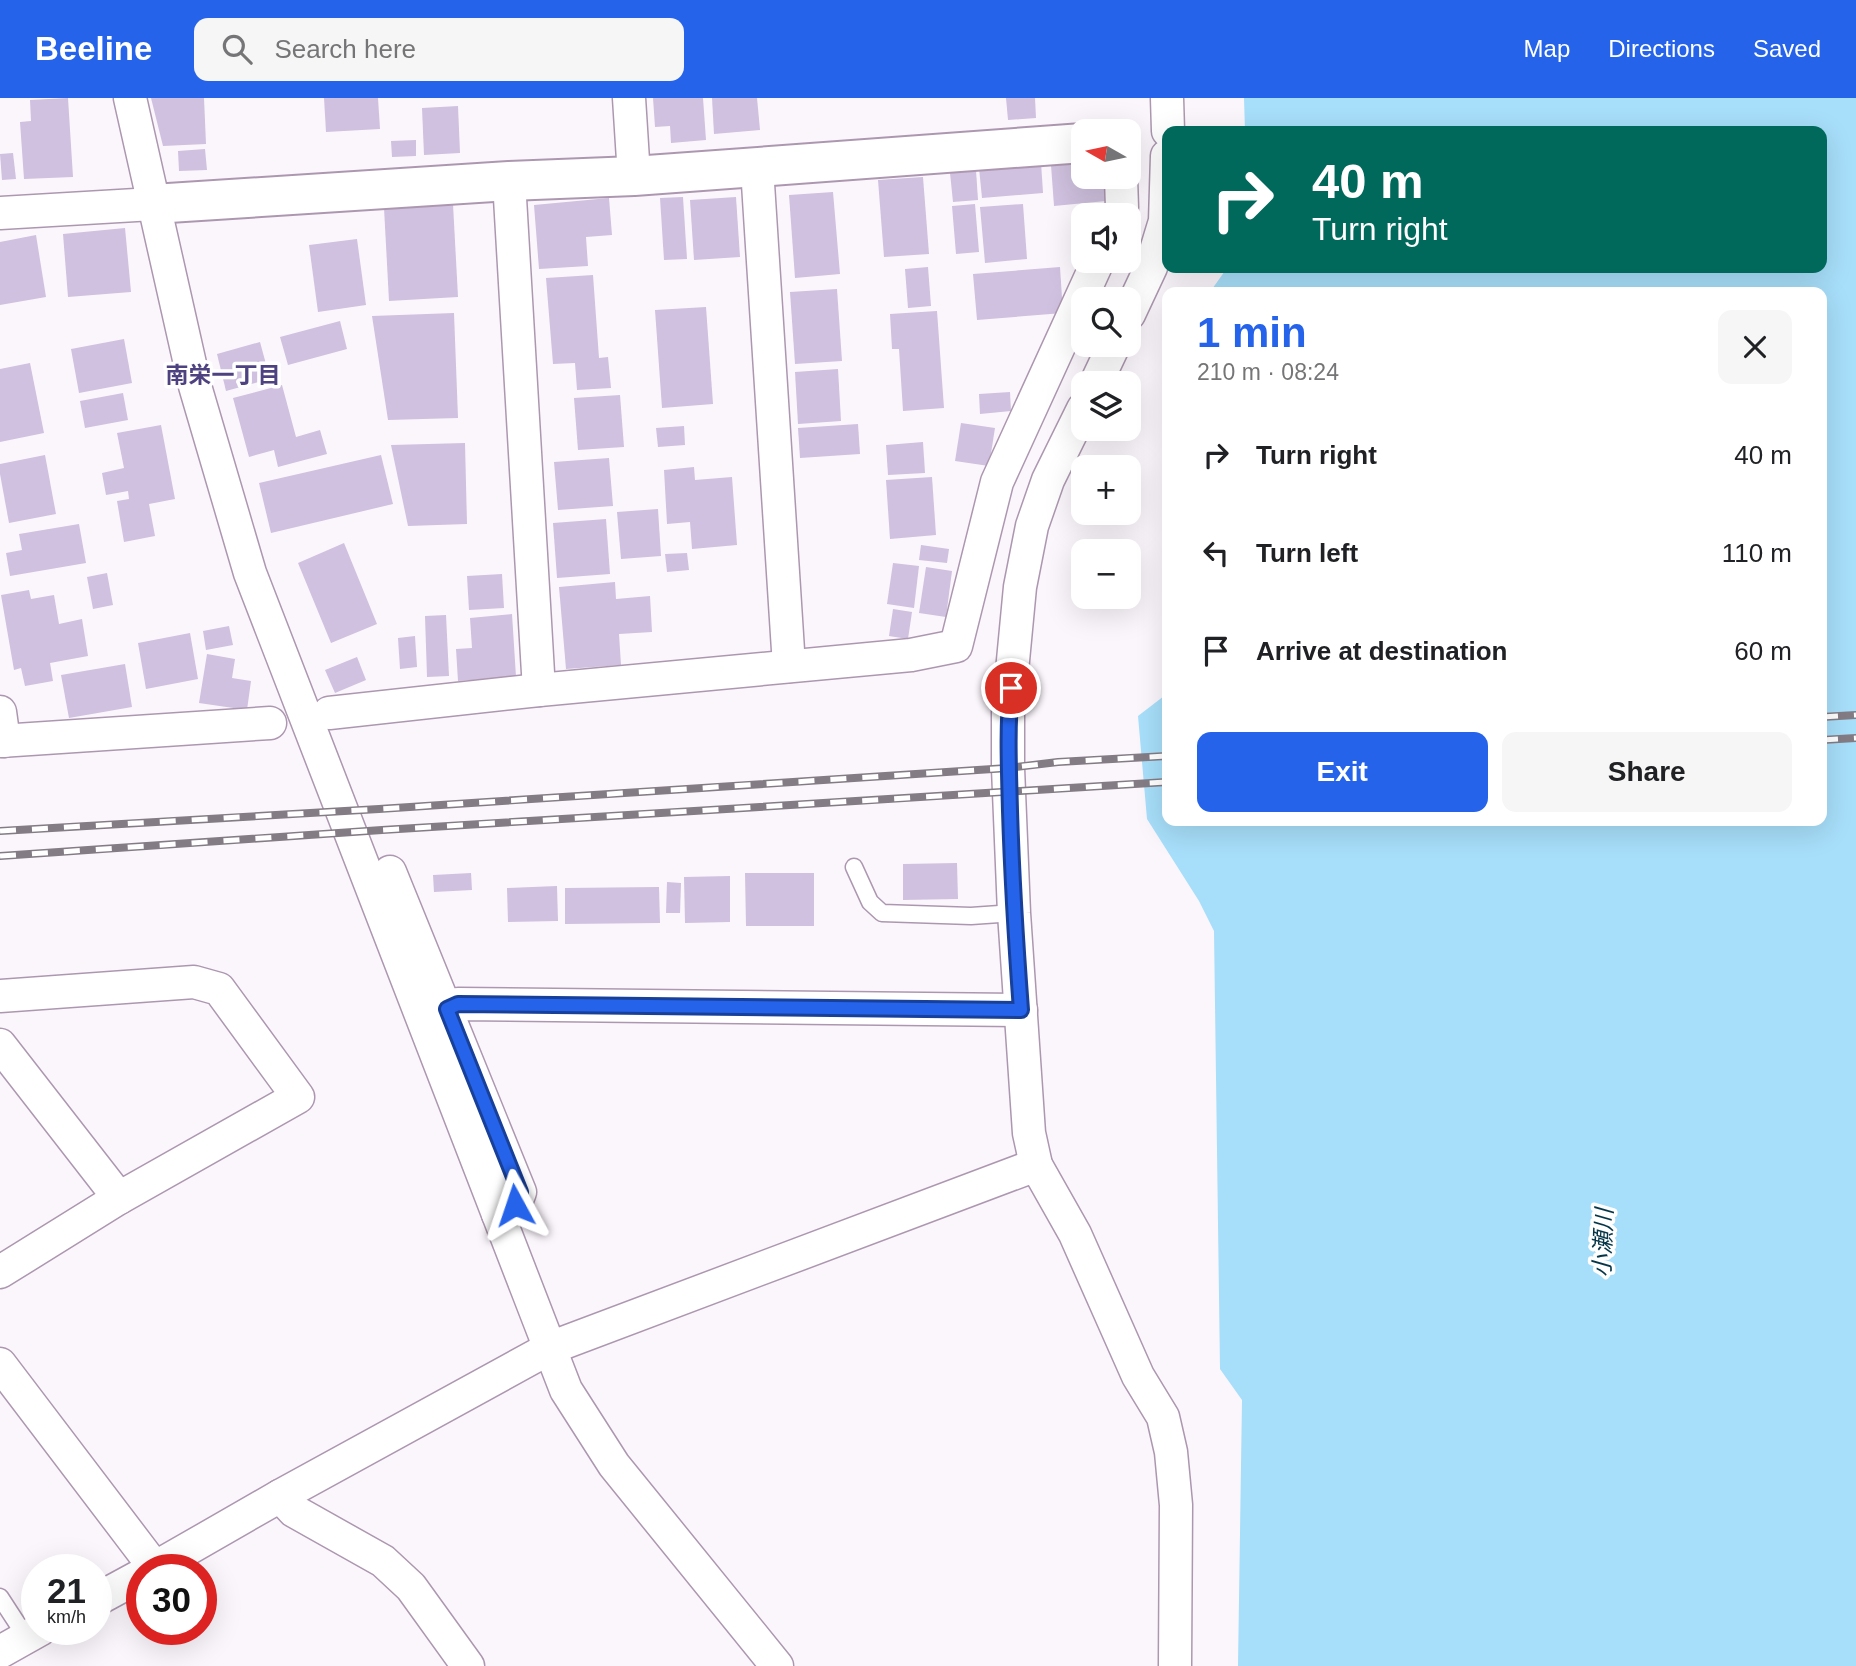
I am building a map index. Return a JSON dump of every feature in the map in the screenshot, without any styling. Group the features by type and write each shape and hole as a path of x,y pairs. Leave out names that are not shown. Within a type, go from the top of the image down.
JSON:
{"street":[{"path":"130,98 195,386 250,573 566,1390 614,1465 777,1666"},
{"path":"629,98 634,176"},
{"path":"1167,98 1168,126"},
{"path":"0,213 509,181 634,176 1071,144"},
{"path":"757,168 789,666"},
{"path":"509,181 540,690"},
{"path":"1141,288 1162,231"},
{"path":"329,713 911,655 956,646 997,482 1093,273"},
{"path":"1071,433 1048,480 1032,526 1020,587 1008,713 1014,913 1029,1133 1036,1165 1075,1234 1138,1376 1163,1417 1171,1452 1176,1505 1175,1666"},
{"path":"1,732 271,723"},
{"path":"390,872 520,1192 515,1205 498,1214"},
{"path":"0,996 194,982 219,989 298,1097 118,1198 0,1272"},
{"path":"447,1009 458,1004 471,1004 1021,1010"},
{"path":"0,1045 118,1198"},
{"path":"179,1554 550,1348 1036,1165"},
{"path":"0,1364 138,1554"},
{"path":"280,1496 294,1511 383,1561 411,1587 468,1666"}],"lane":[{"path":"854,867 870,902 882,912 971,916 1014,913"},
{"path":"0,1597 16,1632"}],"water":[{"name":"小瀬川","path":"1244,98 1856,98 1856,1666 1238,1666 1242,1400 1220,1369 1214,931 1199,901 1147,819 1138,716 1162,698 1162,826 1827,826 1827,287 1214,287 1223,273 1827,273 1827,126 1245,126"}],"building":[{"path":"68,98 73,177 24,179 20,122 31,121 30,100"},
{"path":"151,98 204,98 206,144 163,146"},
{"path":"324,98 378,98 380,129 326,132"},
{"path":"653,98 703,98 706,140 671,143 670,126 655,127"},
{"path":"712,98 757,98 760,130 714,134"},
{"path":"1006,98 1035,98 1036,118 1008,120"},
{"path":"458,106 460,153 424,155 422,108"},
{"path":"416,140 416,156 392,157 391,141"},
{"path":"205,149 207,170 179,171 178,151"},
{"path":"13,153 16,179 2,180 0,154"},
{"path":"1041,162 1043,193 982,198 979,168"},
{"path":"1071,163 1071,189 1107,189 1106,201 1054,206 1051,165"},
{"path":"976,170 978,200 953,202 950,173"},
{"path":"923,177 929,254 884,257 878,180"},
{"path":"833,192 840,274 795,278 789,195"},
{"path":"683,197 687,259 664,260 660,198"},
{"path":"736,197 740,257 694,260 690,200"},
{"path":"609,198 612,235 586,237 588,266 539,269 534,205"},
{"path":"453,204 458,297 389,301 384,208"},
{"path":"975,204 979,252 956,254 952,206"},
{"path":"1023,204 1027,259 985,263 980,207"},
{"path":"125,228 131,292 68,297 63,234"},
{"path":"36,235 46,297 0,305 0,242"},
{"path":"357,239 366,305 318,312 309,245"},
{"path":"928,267 931,306 908,308 905,269"},
{"path":"1060,267 1063,313 977,320 973,274"},
{"path":"593,275 599,358 608,357 611,388 577,390 575,363 553,364 546,278"},
{"path":"837,289 842,361 795,364 790,292"},
{"path":"706,307 713,404 662,408 655,310"},
{"path":"937,311 944,408 903,411 899,349 892,349 890,314"},
{"path":"454,313 458,418 388,420 372,316"},
{"path":"340,321 347,349 288,365 280,337"},
{"path":"124,339 132,383 79,393 71,349"},
{"path":"260,342 270,379 226,391 217,354"},
{"path":"30,363 44,433 0,442 0,369"},
{"path":"838,369 841,421 798,424 795,372"},
{"path":"282,385 296,437 320,430 327,454 278,467 274,450 249,457 233,398"},
{"path":"1010,392 1011,411 980,414 979,394"},
{"path":"123,393 128,420 85,428 80,401"},
{"path":"620,395 624,447 578,450 574,398"},
{"path":"961,423 995,428 989,466 955,461"},
{"path":"858,424 860,454 800,458 798,428"},
{"path":"161,425 175,499 149,504 155,536 124,542 117,501 129,499 128,491 106,495 102,473 124,468 117,433"},
{"path":"684,426 685,445 658,447 656,428"},
{"path":"923,442 925,473 888,475 886,445"},
{"path":"465,443 467,524 408,526 391,445"},
{"path":"45,455 56,514 9,523 0,464"},
{"path":"381,455 393,504 271,533 259,483"},
{"path":"609,458 613,506 558,510 554,462"},
{"path":"694,467 695,480 732,477 737,545 692,549 690,522 667,524 664,470"},
{"path":"932,477 936,535 890,539 886,480"},
{"path":"658,509 661,556 621,559 617,512"},
{"path":"606,519 610,574 557,578 553,523"},
{"path":"79,524 86,563 10,576 6,553 22,550 19,534"},
{"path":"344,543 377,624 331,643 298,563"},
{"path":"921,545 949,549 947,563 919,560"},
{"path":"687,553 689,570 667,572 665,554"},
{"path":"893,563 919,566 914,608 887,604"},
{"path":"926,567 952,571 946,617 919,613"},
{"path":"107,573 113,605 93,609 87,577"},
{"path":"502,574 504,608 469,610 467,576"},
{"path":"615,582 616,599 650,596 652,632 619,634 621,665 566,669 559,587"},
{"path":"29,590 31,599 54,595 59,624 82,619 88,656 50,663 53,681 25,686 21,668 14,670 1,595"},
{"path":"893,609 912,612 908,639 889,636"},
{"path":"512,614 516,677 458,681 456,649 472,648 470,618"},
{"path":"446,615 449,676 427,677 425,616"},
{"path":"229,626 233,645 206,650 203,631"},
{"path":"190,633 198,679 146,689 138,643"},
{"path":"415,636 417,667 400,669 398,638"},
{"path":"207,654 235,659 232,678 251,681 247,710 199,703"},
{"path":"357,657 366,680 335,693 325,670"},
{"path":"125,664 132,707 69,718 61,675"},
{"path":"957,863 958,899 903,900 903,864"},
{"path":"471,873 472,890 434,892 433,875"},
{"path":"745,873 814,873 814,926 746,926"},
{"path":"730,876 730,922 685,923 684,877"},
{"path":"667,882 681,883 680,913 666,913"},
{"path":"557,886 558,921 508,922 507,888"},
{"path":"659,887 660,923 565,924 565,888"}],"railway":[{"path":"1827,717 1856,715"},
{"path":"1827,740 1856,738"},
{"path":"0,831 379,809 1162,756"},
{"path":"0,856 1162,782"}],"district":[{"name":"南栄一丁目","path":"223,375"}],"route":[{"path":"515,1205 520,1192 447,1009 458,1004 1021,1010 1008,768 1011,688"}]}
